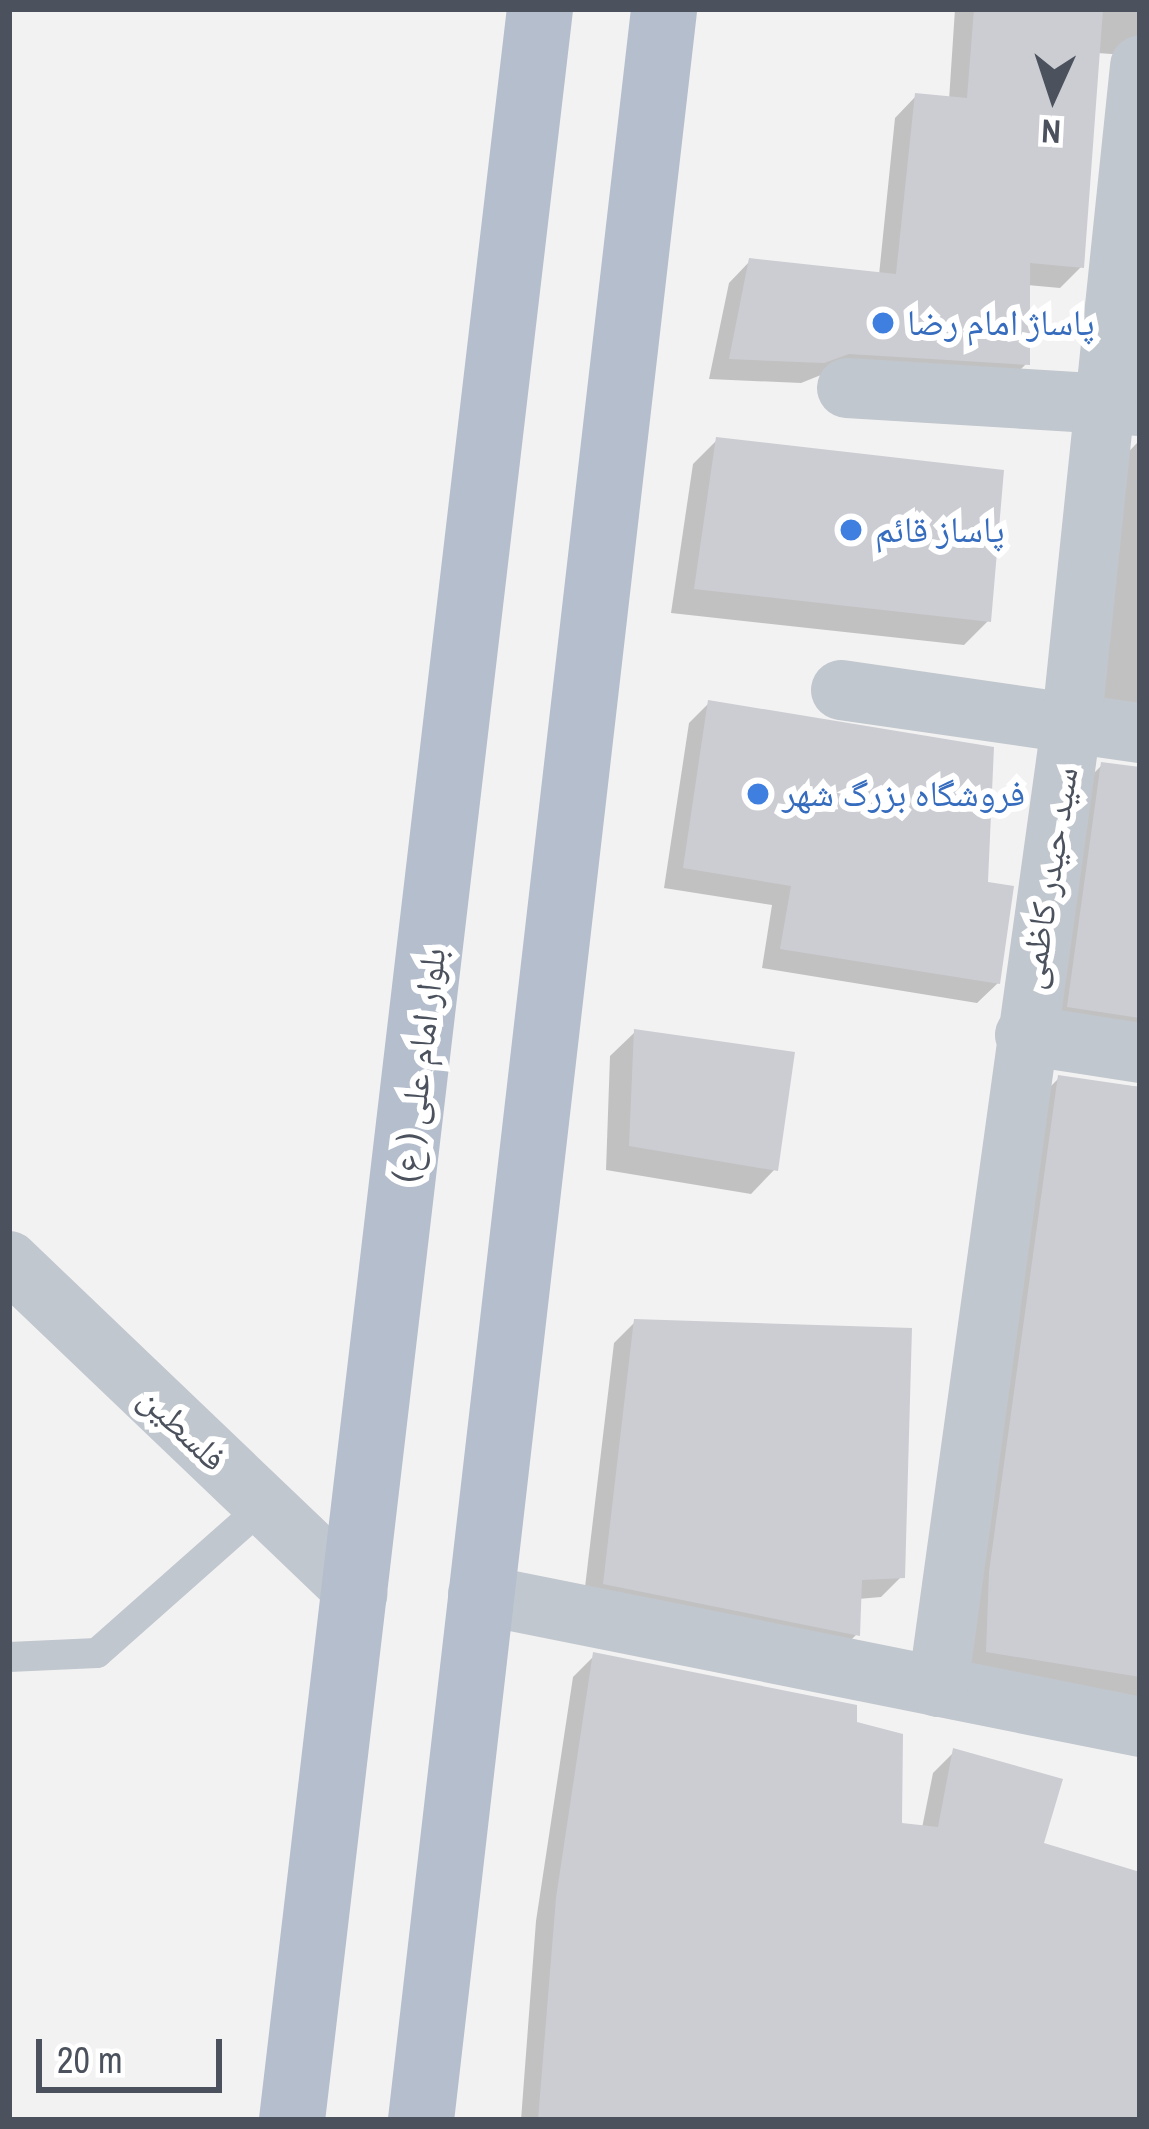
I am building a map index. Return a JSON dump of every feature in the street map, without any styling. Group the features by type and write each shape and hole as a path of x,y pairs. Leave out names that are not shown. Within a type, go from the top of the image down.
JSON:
{"main road":[{"name":"بلوار امام علی ( ع)","path":"292,2120 358,1594 540,9"},
{"path":"421,2120 664,9"}],"street":[{"name":"سید حیدر کاظمی","path":"938,1687 1024,1035 1124,404 1140,71"},
{"path":"847,388 1124,404"},
{"path":"841,690 1072,719 1140,734"},
{"path":"1024,1035 1140,1053"},
{"name":"فلسطین","path":"9,1261 358,1594"},
{"path":"478,1594 1140,1726"}],"lane":[{"path":"9,1658 97,1653 264,1505"}],"building":[{"path":"974,9 1103,9 1084,268 1030,263 1030,365 849,354 824,363 729,359 749,258 896,274 915,93 967,98"},
{"name":"پاساز قائم","path":"716,437 1004,470 991,622 694,589"},
{"path":"708,700 994,747 988,882 1014,886 1000,984 780,949 791,886 683,868"},
{"path":"1101,762 1140,767 1140,1018 1067,1007"},
{"path":"634,1029 795,1052 778,1171 629,1146"},
{"path":"1058,1075 1140,1087 1140,1677 986,1652 989,1572"},
{"path":"634,1319 912,1328 905,1578 862,1580 860,1636 603,1584"},
{"path":"593,1652 857,1705 857,1722 903,1734 902,1823 938,1827 953,1748 1063,1779 1044,1843 1140,1872 1140,2120 538,2120 556,1898"}],"place":[{"name":"پاساژ امام رضا","path":"883,323"},
{"name":"پاساز قائم","path":"851,530"},
{"name":"فروشگاه بزرگ شهر","path":"758,794"}]}
